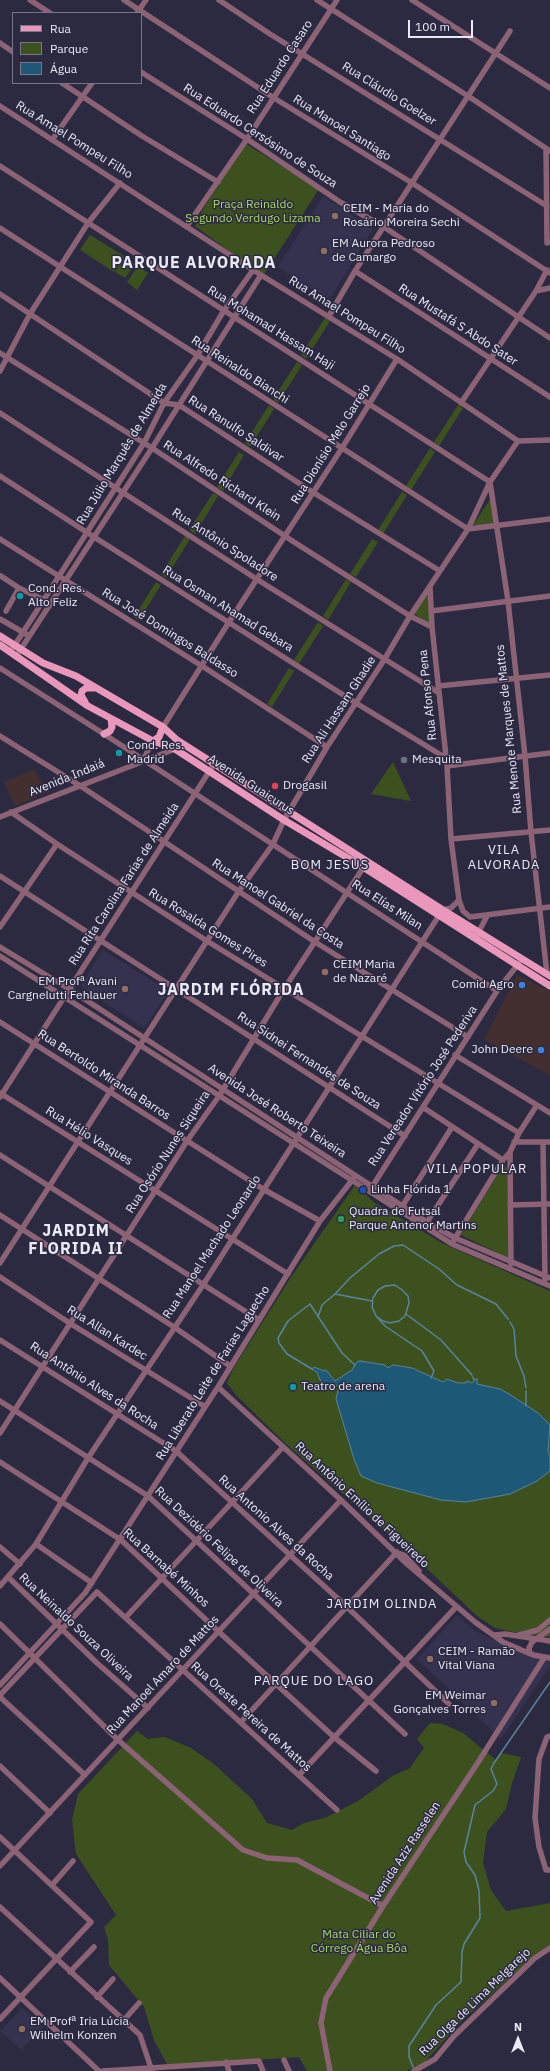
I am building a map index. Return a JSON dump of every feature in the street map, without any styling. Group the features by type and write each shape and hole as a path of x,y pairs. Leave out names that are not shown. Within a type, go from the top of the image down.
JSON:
{"main road":[{"name":"Avenida Guaicurus","path":"0,636 88,706 153,741 175,749 284,820 365,864"},
{"name":"Avenida Guaicurus","path":"0,645 16,650 76,676 165,725 177,740 289,811 440,914 474,939 550,986"},
{"path":"88,706 82,699 82,690 90,687 98,688"},
{"path":"104,734 110,731 112,727 111,719"},
{"path":"153,741 159,737 165,725"},
{"name":"Avenida Guaicurus","path":"440,914 479,932 548,975"}],"street":[{"path":"30,0 48,12"},
{"name":"Rua Manoel Santiago","path":"124,0 138,11"},
{"path":"138,11 146,0"},
{"name":"Rua Cláudio Goelzer","path":"219,0 302,54 547,206"},
{"path":"317,0 468,96 548,150 547,206 549,242"},
{"name":"Rua Eduardo Casaro","path":"187,226 247,139 337,0"},
{"path":"412,0 550,88"},
{"name":"Rua Manoel Santiago","path":"142,14 274,98 412,183 548,272"},
{"path":"329,316 355,271 510,31"},
{"path":"0,43 12,51"},
{"name":"Rua Eduardo Cersósimo de Souza","path":"142,73 247,139 340,202 384,227 549,338"},
{"path":"64,84 142,136 218,182"},
{"path":"52,140 91,84"},
{"name":"Rua Amael Pompeu Filho","path":"0,106 120,182 253,270 396,359 518,441"},
{"name":"Rua Mohamad Hassam Haji","path":"0,166 224,312 235,317 490,482"},
{"path":"0,371 30,314 88,224 120,182"},
{"name":"Rua Reinaldo Bianchi","path":"0,228 468,529"},
{"name":"Rua Júlio Marquês de Almeida","path":"16,650 30,636 87,533 144,443 164,402 197,356 224,312 253,270"},
{"name":"Rua Mustafá S Abdo Sater","path":"355,271 550,397"},
{"path":"461,402 548,272"},
{"name":"Rua Júlio Marquês de Almeida","path":"16,650 24,632 44,600 94,537 261,275"},
{"path":"536,291 550,288"},
{"name":"Rua Ranulfo Saldivar","path":"0,294 164,402 179,405 314,493 440,571"},
{"name":"Rua Alfredo Richard Klein","path":"0,353 152,448 410,616 432,627"},
{"name":"Rua Dionísio Melo Garrejo","path":"165,725 229,622 258,580 370,405 396,359"},
{"name":"Rua Antônio Spoladore","path":"0,413 258,580 439,693"},
{"path":"518,441 550,440"},
{"name":"Rua Ali Hassam Ghadie","path":"0,1263 141,1046 239,891 272,844 289,811 327,747 384,660 410,616 468,529 490,482 518,441"},
{"name":"Rua Osman Ahamad Gebara","path":"0,476 87,533 446,758"},
{"name":"Rua Menote Marques de Mattos","path":"490,482 508,601 525,756 538,909 548,975"},
{"path":"468,529 550,519"},
{"name":"Rua José Domingos Baldasso","path":"0,539 202,666 327,747"},
{"path":"1,576 19,588 44,600"},
{"name":"Rua Afonso Pena","path":"430,586 432,627 447,766 452,839 459,900"},
{"path":"6,611 19,588"},
{"path":"431,611 550,596"},
{"path":"0,619 30,636"},
{"name":"Rua Elías Milan","path":"0,668 104,734 497,991"},
{"path":"438,686 550,675"},
{"name":"Rua Manoel Gabriel da Costa","path":"0,736 79,785 315,942 390,990 468,1037"},
{"path":"143,760 153,741"},
{"name":"Avenida Indaiá","path":"0,817 143,760 175,749"},
{"path":"447,766 550,753"},
{"name":"Rua Rita Carolina Farias de Almeida","path":"1,1095 163,842 196,795 214,764"},
{"name":"Rua Rosalda Gomes Pires","path":"12,812 57,844 207,941 437,1084 519,1133"},
{"path":"452,839 550,830"},
{"path":"0,927 57,844"},
{"name":"Rua Osório Nunes Siqueira","path":"0,1433 187,1142 219,1096 252,1039 365,864"},
{"name":"Rua Sidnei Fernandes de Souza","path":"0,876 99,942 177,989 252,1039 405,1136"},
{"path":"440,914 451,908 459,900 466,915 470,917 550,907"},
{"name":"Rua Manoel Machado Leonardo","path":"0,1586 36,1544 88,1458 203,1285 328,1087 440,914"},
{"path":"474,939 487,916"},
{"name":"Avenida José Roberto Teixeira","path":"0,947 69,989 297,1137 353,1178 453,1241 511,1265 548,1277"},
{"path":"533,965 542,960 544,954"},
{"path":"0,956 293,1143 353,1178"},
{"name":"Rua Vereador Vitório José Pederiva","path":"370,1189 424,1108 455,1055 497,991 523,959"},
{"name":"Rua Bertoldo Miranda Barros","path":"0,1022 35,1043 187,1142 263,1189 320,1221"},
{"path":"455,1055 550,1113"},
{"name":"Rua Hélio Vasques","path":"1,1095 156,1190 288,1274"},
{"path":"453,1241 503,1160 510,1152 519,1133 537,1104"},
{"path":"424,1108 503,1160"},
{"path":"403,1205 452,1127"},
{"path":"514,1142 550,1142"},
{"path":"543,1143 547,1205 547,1285"},
{"path":"427,1222 478,1144"},
{"path":"510,1152 511,1265"},
{"path":"0,1155 259,1320"},
{"name":"Rua Liberato Leite de Farias Laguecho","path":"0,1685 92,1583 121,1540 204,1406 218,1387 320,1221 353,1178"},
{"name":"Avenida José Roberto Teixeira","path":"370,1189 403,1205 453,1241"},
{"path":"510,1205 547,1205"},
{"path":"0,1215 174,1327 230,1366"},
{"name":"Avenida José Roberto Teixeira","path":"511,1265 547,1285"},
{"name":"Rua Allan Kardec","path":"0,1277 71,1324 204,1406"},
{"name":"Rua Antônio Alves da Rocha","path":"0,1340 44,1366 116,1415 176,1451"},
{"name":"Rua Antônio Emílio de Figueiredo","path":"218,1387 456,1606 503,1642 547,1658"},
{"name":"Rua Dezidério Felipe de Oliveira","path":"0,1401 148,1496 405,1734"},
{"path":"126,1618 283,1447"},
{"name":"Rua Antonio Alves da Rocha","path":"176,1451 347,1607 449,1704"},
{"name":"Rua Barnabé Minhos","path":"0,1462 62,1500 121,1540 219,1632 376,1772"},
{"name":"Rua Manoel Amaro de Mattos","path":"0,1866 117,1739 184,1670 342,1500"},
{"path":"36,1544 92,1583"},
{"path":"0,1547 20,1564"},
{"path":"241,1722 397,1553"},
{"name":"Rua Neinaldo Souza Oliveira","path":"8,1577 148,1708"},
{"name":"Rua Oreste Pereira de Mattos","path":"62,1629 97,1592 337,1810"},
{"path":"299,1775 456,1606"},
{"path":"515,1636 538,1630 550,1620"},
{"path":"0,1624 117,1739 243,1850 267,1858 297,1860 383,1906"},
{"path":"62,1629 0,1696 85,1775"},
{"path":"530,1653 530,1644 550,1629"},
{"path":"495,1635 515,1636 550,1642"},
{"name":"Avenida Aziz Rasselen","path":"330,2071 321,2023 326,1998 383,1906 547,1658"},
{"path":"548,1870 539,1847 535,1818 539,1759 549,1737"},
{"path":"0,1766 50,1813"},
{"path":"0,1837 91,1922 0,2019"},
{"path":"52,1885 73,1861"},
{"path":"0,1907 54,1960 70,1972 140,2035 151,2069"},
{"path":"70,1972 94,1947"},
{"name":"Rua Olga de Lima Melgarejo","path":"414,2071 435,2060 454,2036 534,1958 550,1948"},
{"path":"0,1978 102,2070 189,2068 226,2062 259,2061 264,2071"},
{"path":"97,1996 113,1979"},
{"path":"123,2020 139,2003"},
{"path":"284,2060 289,2071"},
{"path":"226,2062 229,2071"}],"shaded area":[{"name":"EM Aurora Pedroso de Camargo","path":"323,196 373,229 329,300 278,267"},
{"path":"35,769 45,793 15,806 4,782"},
{"name":"EM Profª Avani Cargnelutti Fehlauer","path":"103,950 169,991 144,1028 80,987"},
{"path":"517,975 550,991 550,1075 484,1040"},
{"name":"EM Weimar Gonçalves Torres","path":"457,1615 475,1631 509,1647 550,1654 550,1666 501,1739 417,1659"},
{"name":"EM Profª Iria Lúcia Wilhelm Konzen","path":"22,2008 43,2027 21,2050 0,2031"}],"green space":[{"name":"Praça Reinaldo Segundo Verdugo Lizama","path":"246,144 319,189 263,276 195,226 203,209"},
{"path":"90,235 124,256 114,272 80,250"},
{"path":"124,257 135,264 125,278 115,272"},
{"path":"138,266 148,273 137,290 127,282"},
{"path":"325,318 330,321 306,359 301,355"},
{"path":"297,362 302,365 278,403 273,399"},
{"path":"269,405 274,409 250,447 245,443"},
{"path":"458,405 463,408 439,446 434,442"},
{"path":"430,448 435,452 411,490 406,486"},
{"path":"239,452 244,455 223,491 217,487"},
{"path":"402,492 407,495 383,534 378,530"},
{"path":"213,493 218,496 195,534 189,530"},
{"path":"491,498 494,525 473,525"},
{"path":"185,536 190,539 166,578 161,574"},
{"path":"372,539 378,542 356,577 350,574"},
{"path":"346,579 351,582 328,620 323,616"},
{"path":"156,582 161,585 139,620 134,617"},
{"path":"428,590 430,624 413,613"},
{"path":"318,622 323,626 299,664 294,660"},
{"path":"289,668 294,671 272,707 267,704"},
{"path":"393,762 411,801 371,794"},
{"path":"504,1164 508,1170 510,1259 461,1235"},
{"path":"355,1185 375,1203 442,1243 550,1291 550,1637 495,1628 477,1616 405,1548 285,1443 236,1395 227,1383 233,1369 291,1277"},
{"name":"Mata Ciliar do Córrego Água Bôa","path":"430,1723 443,1724 463,1733 496,1760 501,1753 521,1757 512,1783 506,1809 487,1832 483,1863 491,1890 506,1911 550,1903 550,1946 534,1956 459,2024 423,2064 405,2071 307,2071 299,2057 168,2066 154,2040 144,2007 109,1965 108,1940 104,1927 116,1915 76,1854 72,1820 78,1794 137,1731 148,1739 165,1737 191,1748 214,1764 252,1799 267,1823 292,1830 304,1823 325,1818 358,1801 394,1775 409,1769 424,1748 417,1739"}],"water":[{"path":"360,1361 385,1365 388,1368 393,1365 412,1368 443,1382 447,1379 458,1383 466,1383 467,1381 472,1383 477,1378 477,1384 500,1389 509,1394 538,1413 550,1425 548,1452 550,1456 550,1471 537,1481 510,1494 466,1502 441,1500 377,1483 361,1476 354,1459 336,1399 339,1387 337,1385 328,1389 320,1380 317,1372 312,1369 314,1367 324,1371 326,1370 335,1381 352,1370 357,1362"}],"waterway":[{"path":"335,1294 350,1278 379,1254 394,1246 403,1245 439,1269 457,1285 496,1304 508,1319"},
{"path":"376,1316 383,1321 390,1323 399,1321 405,1316 409,1303 408,1296 395,1285 385,1286 378,1290 373,1298 372,1307 376,1316 385,1326 422,1351 434,1371 431,1378"},
{"path":"318,1317 322,1305 335,1294 372,1301"},
{"path":"312,1369 287,1354 279,1343 278,1338 288,1321 310,1304 342,1353 355,1365"},
{"path":"406,1314 441,1340 472,1375"},
{"path":"510,1322 514,1329 516,1356 524,1376 526,1388"},
{"path":"526,1391 526,1406"},
{"path":"414,2069 409,2057 409,2046 436,2005 461,1982 462,1952 464,1944 480,1918 479,1890 475,1875 466,1862 464,1852 475,1805 493,1791 497,1784 491,1769 494,1763 550,1682"}],"place":[{"name":"CEIM - Maria do Rosário Moreira Sechi","path":"335,216"},
{"name":"EM Aurora Pedroso de Camargo","path":"324,251"},
{"name":"Cond. Res. Alto Feliz","path":"20,596"},
{"name":"Cond. Res. Madrid","path":"119,753"},
{"name":"Mesquita","path":"404,760"},
{"name":"Drogasil","path":"275,786"},
{"name":"CEIM Maria de Nazaré","path":"325,972"},
{"name":"Comid Agro","path":"522,985"},
{"name":"EM Profª Avani Cargnelutti Fehlauer","path":"125,989"},
{"name":"John Deere","path":"541,1050"},
{"name":"Linha Flórida 1","path":"363,1190"},
{"name":"Quadra de Futsal Parque Antenor Martins","path":"341,1219"},
{"name":"Teatro de arena","path":"293,1387"},
{"name":"CEIM - Ramão Vital Viana","path":"430,1659"},
{"name":"EM Weimar Gonçalves Torres","path":"494,1703"},
{"name":"EM Profª Iria Lúcia Wilhelm Konzen","path":"22,2029"}],"district":[{"name":"PARQUE ALVORADA","path":"194,263"},
{"name":"VILA ALVORADA","path":"504,858"},
{"name":"BOM JESUS","path":"330,865"},
{"name":"JARDIM FLÓRIDA","path":"231,990"},
{"name":"VILA POPULAR","path":"477,1169"},
{"name":"JARDIM FLORIDA II","path":"76,1240"},
{"name":"JARDIM OLINDA","path":"382,1604"},
{"name":"PARQUE DO LAGO","path":"314,1681"}]}
